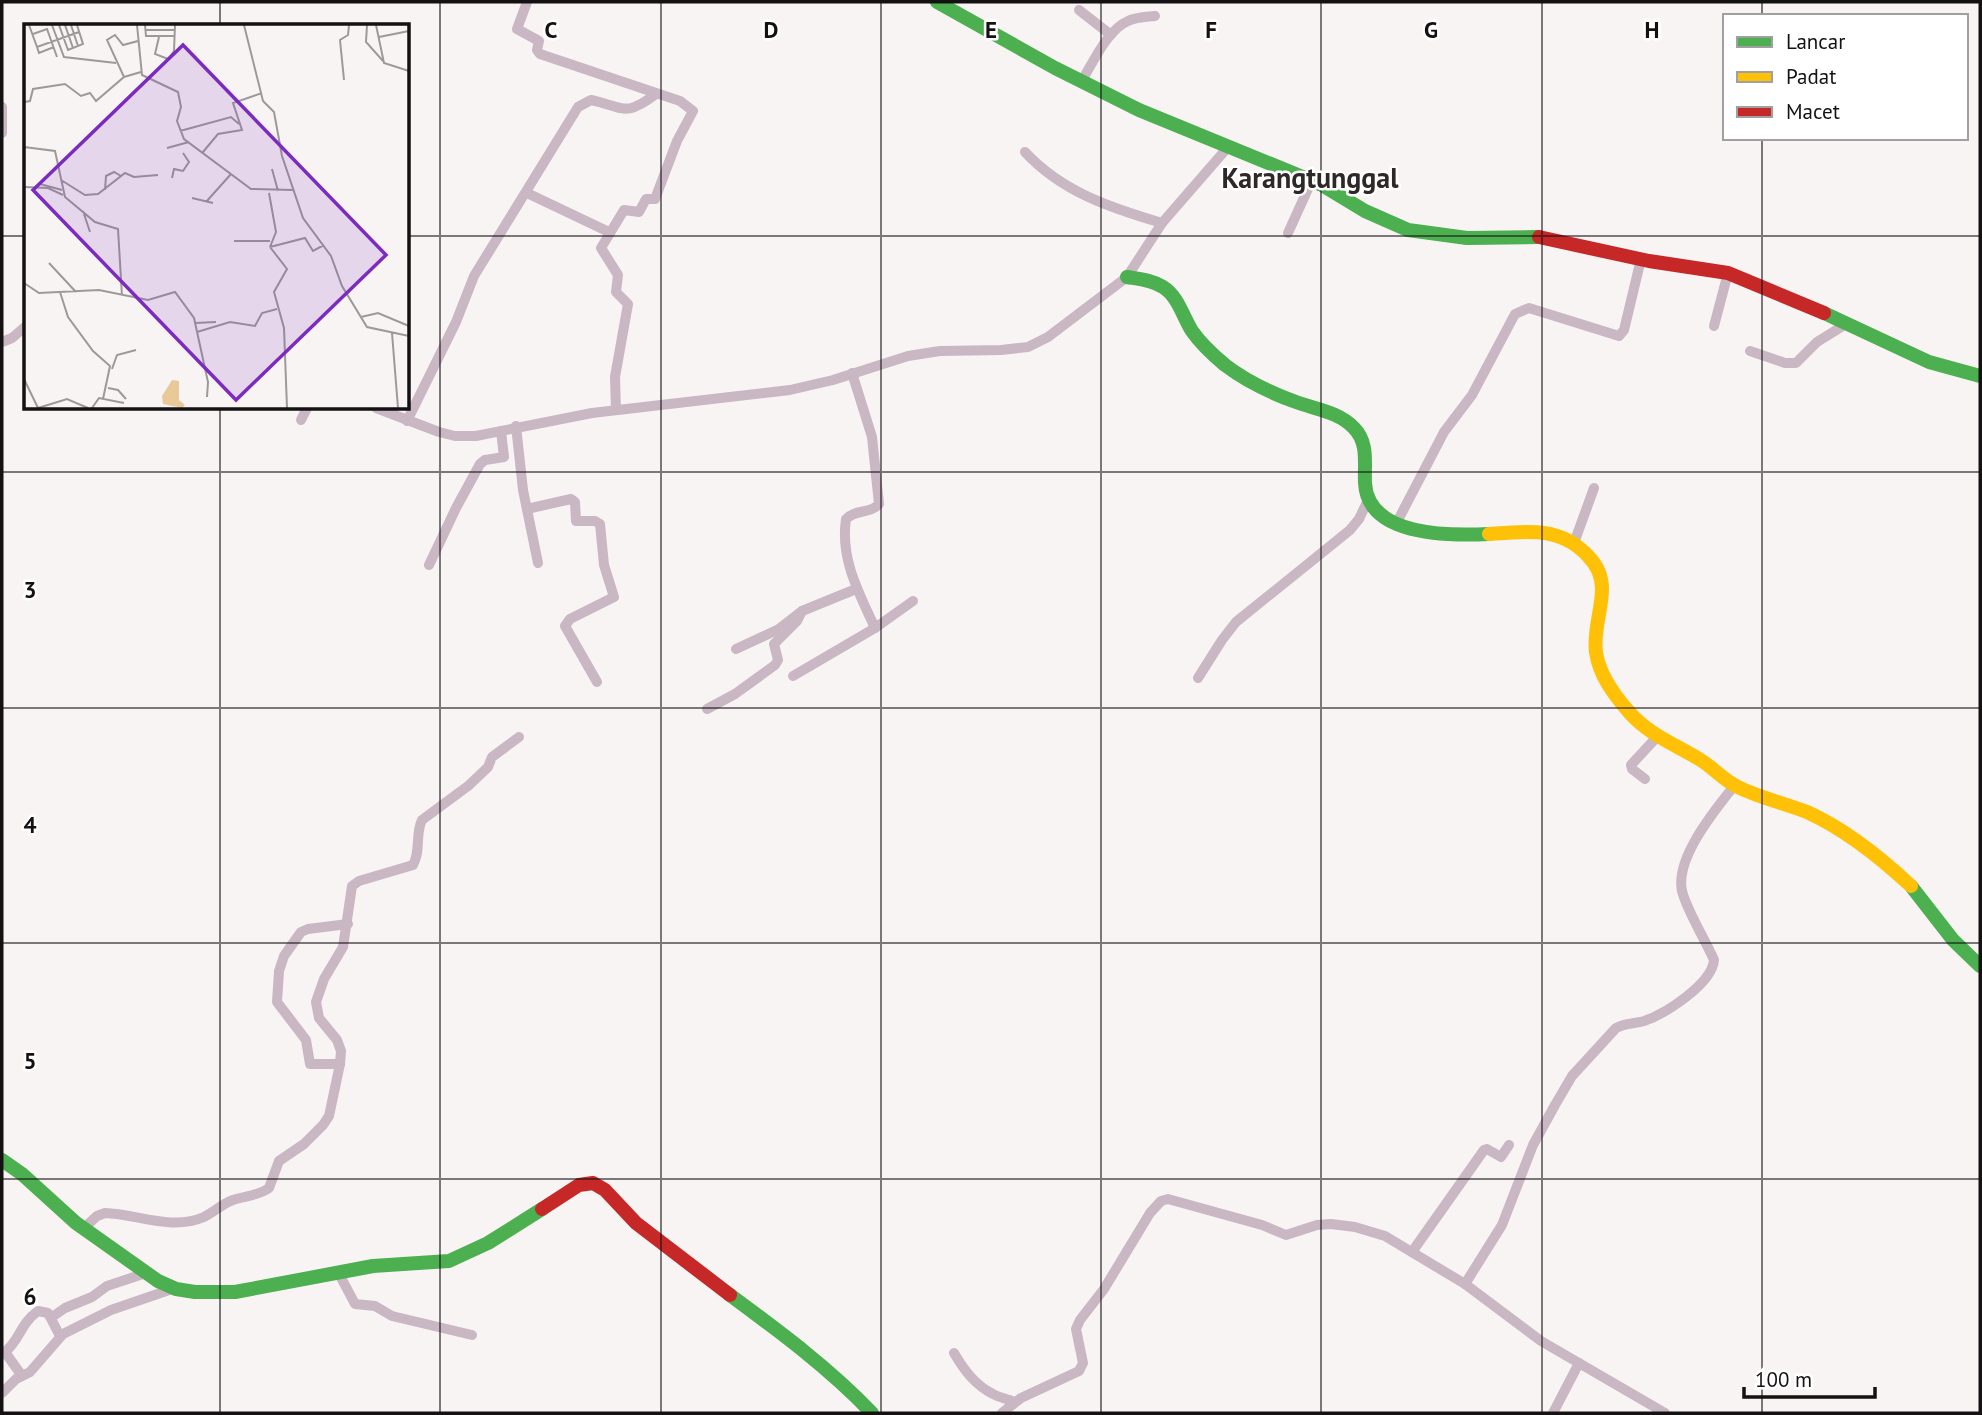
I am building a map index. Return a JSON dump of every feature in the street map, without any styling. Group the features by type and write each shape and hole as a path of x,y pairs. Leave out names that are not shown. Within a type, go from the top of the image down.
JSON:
{"street":[{"path":"527,2 517,27 539,41 537,50 540,54 685,103 692,109 654,199 646,200 639,212 624,209 601,250 618,275 616,292 628,304 615,377 616,410"},
{"path":"937,2 1081,82 1139,110 1312,180 1384,221 1408,230 1467,238 1539,237 1642,259 1728,273 1929,362 1980,376"},
{"path":"1079,10 1111,35"},
{"path":"1081,82 1111,35 1125,22 1155,16"},
{"path":"407,421 449,339 474,276 581,104 591,100 625,110 639,106 656,94"},
{"path":"2,107 2,133"},
{"path":"381,410 455,436 476,436 502,432 516,426 616,410 790,390 833,380 884,362 929,353 1028,347 1048,337 1127,277 1163,223 1228,147"},
{"path":"1025,152 1051,176 1079,193 1126,213 1163,223"},
{"path":"1288,233 1312,180"},
{"path":"527,193 609,232"},
{"path":"1396,524 1444,432 1475,390 1515,314 1529,308 1620,336 1642,259"},
{"path":"1714,326 1728,273"},
{"path":"1127,277 1167,290 1200,342 1232,370 1295,402 1329,412 1353,428 1360,436 1364,449 1364,487 1368,499 1377,512 1396,524 1459,534 1546,531 1574,543 1595,562 1601,574 1602,597 1595,651 1601,670 1636,720 1656,738 1704,762 1734,786 1818,817 1857,843 1919,894 1940,923 1980,966"},
{"path":"1749,351 1790,364 1796,363 1817,342 1846,324"},
{"path":"2,342 24,328"},
{"path":"852,373 872,438 879,504 875,508 852,514 846,521 846,555 856,589 875,628"},
{"path":"301,420 306,410"},
{"path":"516,426 527,509 538,563"},
{"path":"429,565 482,462 504,457 502,432"},
{"path":"1574,543 1594,488"},
{"path":"527,509 571,499 575,502 576,521 597,521 600,524 604,565 614,597 570,619 565,626 597,682"},
{"path":"1198,678 1236,622 1344,535 1357,522 1368,499"},
{"path":"736,649 779,629 802,611 856,589"},
{"path":"793,676 875,628 913,601"},
{"path":"707,709 735,694 776,664 774,644 799,618 802,611"},
{"path":"83,1229 97,1216 105,1213 161,1222 185,1222 203,1217 232,1200 266,1191 273,1182 274,1170 279,1161 303,1144 326,1121 341,1051 338,1040 321,1022 316,1002 324,979 343,947 352,886 359,881 409,869 416,860 422,820 468,786 488,767 492,757 519,737"},
{"path":"1644,779 1632,769 1632,765 1656,738"},
{"path":"1465,1284 1502,1225 1533,1145 1572,1076 1616,1028 1642,1022 1661,1012 1697,989 1710,974 1714,960 1684,897 1681,881 1692,847 1734,786"},
{"path":"340,1064 310,1064 306,1040 278,1004 276,992 282,962 298,935 308,929 348,924"},
{"path":"1412,1252 1484,1150 1488,1149 1501,1157 1509,1145"},
{"path":"2,1160 22,1174 83,1229 146,1273 172,1289 200,1293 247,1290 391,1264 447,1263 470,1252 579,1185 593,1182 605,1190 636,1223 825,1368 872,1413"},
{"path":"1002,1413 1030,1393 1081,1370 1083,1361 1076,1329 1080,1320 1104,1289 1150,1213 1161,1201 1174,1200 1262,1225 1286,1235 1317,1225 1355,1227 1385,1236 1465,1284 1541,1341 1665,1413"},
{"path":"338,1272 355,1304 375,1306 392,1316 472,1335"},
{"path":"52,1317 65,1308 87,1300 107,1286 146,1273"},
{"path":"2,1393 30,1372 60,1336 111,1310 172,1289"},
{"path":"22,1376 3,1352 11,1347 27,1319 38,1311 47,1311 60,1336"},
{"path":"954,1353 974,1380 993,1394 1015,1402"},
{"path":"1553,1413 1579,1363"}],"traffic: fast":[{"path":"937,2 1055,68 1139,110 1322,185 1365,211 1408,230 1467,238 1539,237"},
{"path":"1127,277 1154,283 1168,291 1196,336 1233,371 1277,395 1334,415 1354,428 1364,447 1365,483 1370,501 1380,514 1414,530 1489,534"},
{"path":"1824,313 1929,362 1980,376"},
{"path":"1911,886 1953,940 1980,966"},
{"path":"2,1160 22,1174 76,1223 158,1281 176,1289 195,1292 235,1292 373,1266 449,1261 488,1243 542,1209"},
{"path":"730,1295 821,1366 872,1413"}],"traffic: slow":[{"path":"1489,534 1529,532 1555,535 1578,546 1591,559 1602,584 1596,636 1598,660 1613,692 1644,727 1704,762 1738,787 1807,812 1835,827 1875,855 1911,886"}],"traffic: jam":[{"path":"1539,237 1649,261 1728,273 1824,313"},
{"path":"542,1209 579,1185 593,1183 605,1190 636,1223 730,1295"}],"district":[{"name":"Karangtunggal","path":"1310,177"}]}
